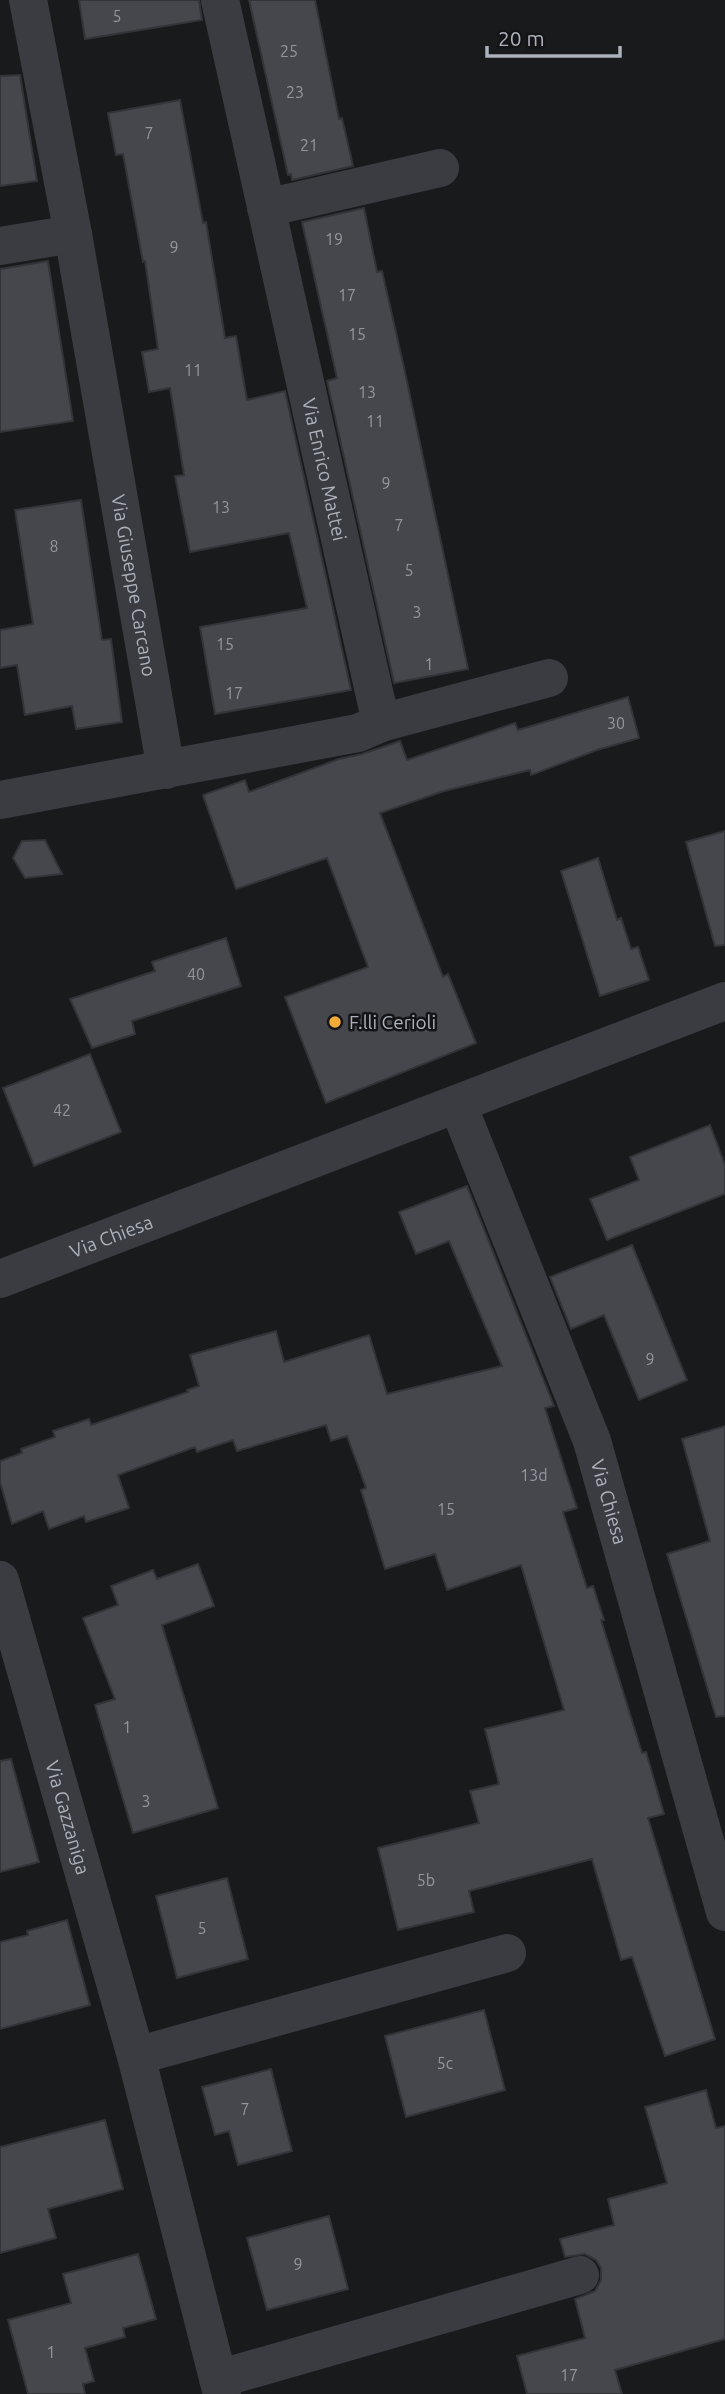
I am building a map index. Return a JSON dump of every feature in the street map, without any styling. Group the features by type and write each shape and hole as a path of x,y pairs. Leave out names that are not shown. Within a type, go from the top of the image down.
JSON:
{"street":[{"name":"Via Giuseppe Carcano","path":"28,0 73,234 166,770"},
{"name":"Via Enrico Mattei","path":"220,0 381,723"},
{"path":"266,208 440,168"},
{"path":"0,246 73,234"},
{"path":"0,800 358,733 381,723 550,678"},
{"name":"Via Chiesa","path":"0,1279 725,1001"},
{"name":"Via Chiesa","path":"458,1105 592,1441 725,1912"},
{"name":"Via Gazzaniga","path":"0,1580 136,2056 220,2386"},
{"path":"136,2056 507,1954"},
{"path":"220,2386 580,2275"}],"building":[{"path":"79,0 199,0 202,20 85,39"},
{"path":"249,0 315,0 339,119 342,118 353,166 292,180 291,174 288,175"},
{"path":"20,75 37,181 0,186 0,76"},
{"path":"180,100 203,223 206,222 225,338 236,336 247,400 285,391 351,690 215,714 200,627 307,608 289,533 190,552 175,476 184,475 170,388 149,392 142,352 158,349 145,261 143,262 123,154 116,155 108,113"},
{"path":"364,208 377,272 382,271 403,363 468,669 394,683 327,381 337,378 302,222"},
{"path":"48,261 73,421 0,432 0,269"},
{"path":"81,500 102,640 111,639 122,722 76,729 72,706 25,715 17,665 0,668 0,630 33,624 15,510"},
{"path":"628,697 639,738 597,750 531,775 530,770 444,791 380,813 443,977 448,974 476,1043 326,1103 285,997 368,967 327,858 236,889 203,795 245,780 249,792 339,759 400,741 407,760 515,723 518,730"},
{"path":"725,831 725,945 715,946 686,842"},
{"path":"45,840 62,874 25,878 13,858 22,841"},
{"path":"598,858 617,920 621,918 631,949 638,947 649,980 600,996 561,871"},
{"path":"226,938 241,986 132,1021 135,1034 92,1048 70,999 155,971 152,962"},
{"path":"90,1054 121,1132 34,1166 3,1088"},
{"path":"710,1125 725,1165 725,1194 607,1240 590,1199 639,1180 630,1157"},
{"path":"467,1186 554,1406 545,1408 577,1508 563,1512 587,1588 593,1586 642,1753 646,1752 664,1814 648,1818 715,2039 665,2056 632,1957 621,1960 592,1859 469,1891 474,1912 398,1930 378,1848 479,1823 470,1791 499,1784 485,1729 564,1710 521,1565 447,1590 435,1554 385,1569 361,1490 366,1488 347,1436 331,1441 326,1425 237,1451 233,1440 197,1452 195,1447 118,1475 129,1508 86,1522 84,1516 49,1529 43,1511 12,1524 0,1482 0,1461 22,1453 21,1449 55,1437 53,1431 89,1419 91,1425 199,1386 190,1355 276,1331 284,1362 369,1335 387,1394 502,1366 449,1241 416,1254 399,1212"},
{"path":"632,1245 687,1380 639,1400 604,1315 571,1329 550,1277"},
{"path":"725,1426 725,1716 716,1717 667,1554 710,1541 682,1439"},
{"path":"198,1564 214,1606 162,1625 218,1808 133,1833 95,1705 115,1699 83,1618 118,1605 111,1586 153,1570 157,1579"},
{"path":"11,1759 39,1862 0,1872 0,1761"},
{"path":"227,1878 248,1959 177,1978 156,1896"},
{"path":"67,1920 90,2005 0,2029 0,1942"},
{"path":"484,2010 505,2090 406,2117 385,2036"},
{"path":"271,2069 292,2151 238,2165 229,2131 215,2135 202,2087"},
{"path":"706,2090 716,2128 725,2126 725,2339 615,2370 622,2394 527,2394 517,2356 585,2338 575,2299 595,2291 601,2280 601,2268 596,2260 585,2254 565,2257 560,2239 614,2225 608,2199 667,2183 645,2107"},
{"path":"105,2120 123,2189 48,2209 56,2238 0,2253 0,2147"},
{"path":"329,2216 348,2289 267,2310 247,2238"},
{"path":"138,2254 156,2319 123,2328 125,2337 85,2348 94,2381 83,2384 85,2394 28,2394 8,2320 71,2303 63,2274"}],"place":[{"name":"F.lli Cerioli","path":"335,1022"}]}
